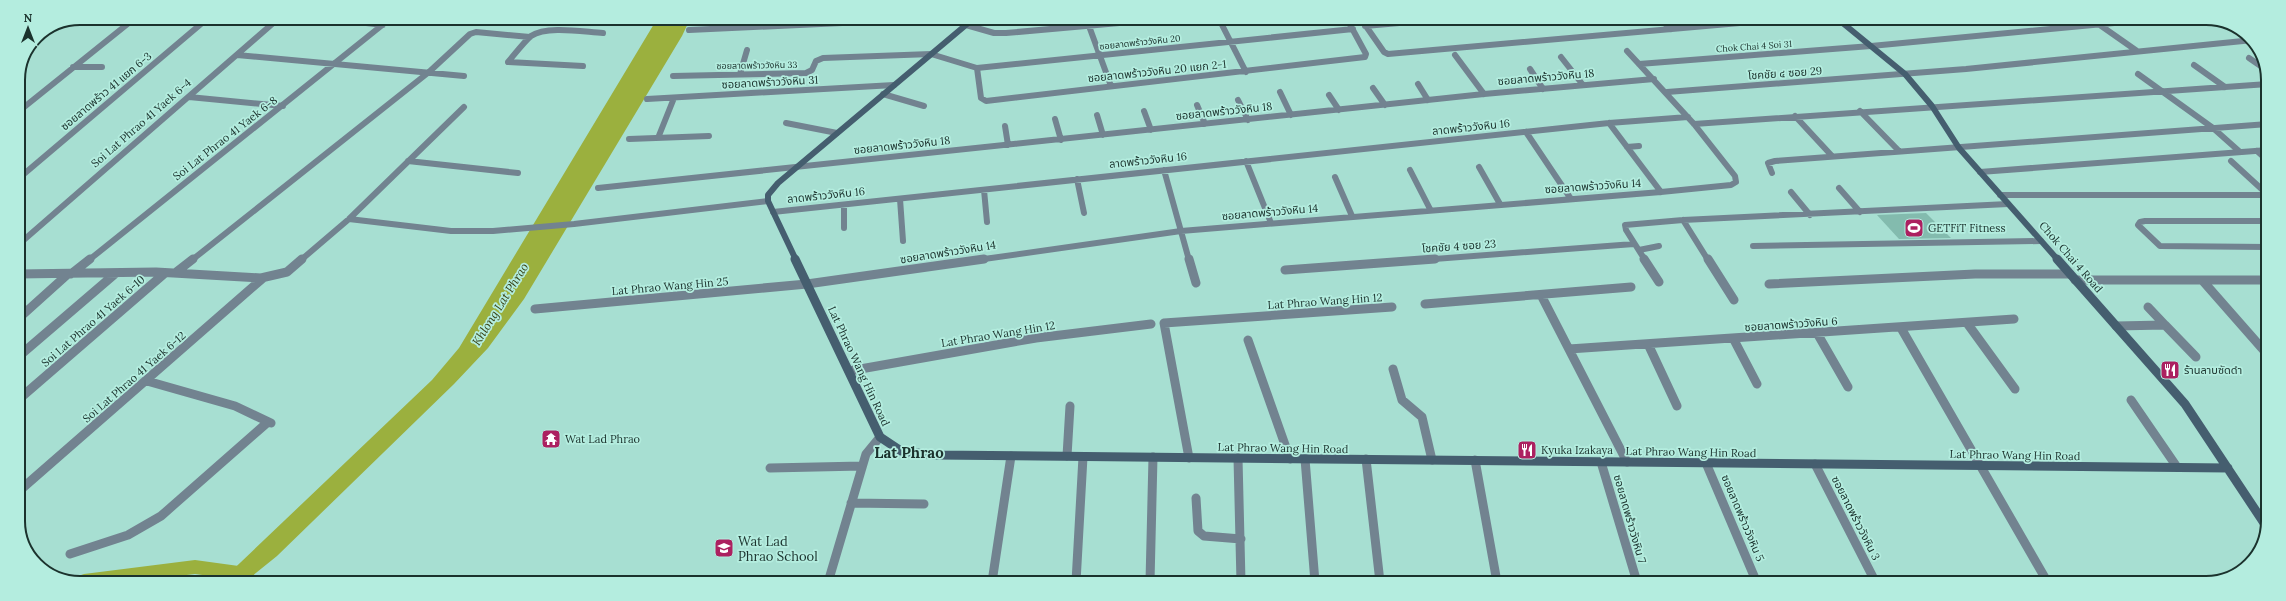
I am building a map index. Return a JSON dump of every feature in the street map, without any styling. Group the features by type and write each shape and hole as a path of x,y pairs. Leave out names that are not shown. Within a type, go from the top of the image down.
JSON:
{"main road":[{"path":"768,201 768,195 772,188 966,25"},
{"name":"Chok Chai 4 Road","path":"1845,25 1905,74 1932,106 1959,148 2185,404 2261,518"},
{"name":"Lat Phrao Wang Hin Road","path":"768,201 880,437 901,451 934,455 1083,457 2228,468"}],"street":[{"path":"25,106 126,25"},
{"name":"ซอยลาดพร้าว 41 แยก 6-3","path":"25,172 200,25"},
{"name":"Soi Lat Phrao 41 Yaek 6-4","path":"25,239 271,25"},
{"name":"Soi Lat Phrao 41 Yaek 6-8","path":"25,313 70,274 336,64 382,25"},
{"path":"689,30 798,25"},
{"path":"966,25 994,33 1100,25"},
{"path":"1222,25 1246,72"},
{"path":"1365,26 1376,25"},
{"path":"1667,25 1671,29"},
{"path":"1365,26 1384,52 1388,54 1717,25"},
{"name":"Chok Chai 4 Soi 31","path":"1639,64 1871,46 2067,25"},
{"path":"2099,25 2137,51"},
{"path":"1089,26 1111,86"},
{"name":"ซอยลาดพร้าววังหิน 20","path":"930,54 977,68 1353,28"},
{"name":"ซอยลาดพร้าววังหิน 20 แยก 2-1","path":"977,68 983,100 1246,72 1365,57 1366,54 1353,28"},
{"path":"583,66 508,62 530,37 543,30 603,33"},
{"path":"175,273 429,72 472,33 530,37"},
{"name":"โชคชัย ๔ ซอย 29","path":"1667,92 1905,74 2244,41"},
{"path":"740,74 747,50"},
{"path":"1627,51 1667,92 1694,124 1860,111 2261,84"},
{"name":"ซอยลาดพร้าววังหิน 33","path":"672,76 806,73 812,70 816,61 823,58 930,54"},
{"path":"237,55 464,76"},
{"path":"1455,55 1484,94"},
{"path":"1561,57 1583,85"},
{"path":"2249,58 2259,65"},
{"path":"2194,65 2225,87"},
{"path":"73,68 102,67"},
{"path":"1530,69 1543,89"},
{"path":"2138,74 2213,128 2240,152"},
{"name":"ซอยลาดพร้าววังหิน 18","path":"598,188 1484,94 1654,79"},
{"path":"1418,84 1428,100"},
{"name":"ซอยลาดพร้าววังหิน 31","path":"647,99 894,85"},
{"path":"1373,88 1385,105"},
{"path":"1280,92 1291,115"},
{"path":"883,94 924,106"},
{"path":"1329,95 1339,110"},
{"path":"189,97 283,106"},
{"path":"658,138 674,98"},
{"path":"1238,100 1248,120"},
{"path":"1197,105 1205,124"},
{"path":"25,274 175,273 263,278 287,272 349,219 464,107"},
{"path":"1860,111 1899,151"},
{"path":"1144,112 1151,130"},
{"path":"1097,115 1103,135"},
{"path":"1795,116 1832,156"},
{"name":"ลาดพร้าววังหิน 16","path":"773,212 1609,123 1688,118"},
{"path":"1055,120 1060,140"},
{"path":"786,123 837,133"},
{"path":"1609,123 1661,192"},
{"name":"ซอยลาดพร้าววังหิน 14","path":"808,284 1181,230 1661,192 1731,185 1736,182 1735,176 1694,124"},
{"path":"1772,172 1768,163 1774,161 2261,125"},
{"path":"1005,126 1008,145"},
{"path":"1526,132 1571,199"},
{"path":"628,139 709,136"},
{"path":"1627,147 1639,146"},
{"path":"2257,151 2261,154"},
{"path":"1980,172 2261,151"},
{"path":"408,161 518,173"},
{"path":"1246,161 1271,223"},
{"path":"2231,161 2261,188"},
{"path":"1478,167 1500,204"},
{"path":"1164,170 1196,283"},
{"path":"1410,170 1430,210"},
{"path":"1335,177 1352,216"},
{"path":"1077,179 1084,213"},
{"path":"1839,188 1860,212"},
{"path":"984,190 988,222"},
{"path":"1791,192 1810,215"},
{"path":"2000,195 2261,194"},
{"path":"900,199 904,241"},
{"path":"349,219 451,231 493,232 768,201"},
{"path":"1659,282 1626,230 1625,226 1683,220 1810,215 2008,204"},
{"path":"844,205 844,228"},
{"path":"1683,220 1734,300"},
{"path":"2261,222 2145,221 2140,222 2138,225 2160,246 2261,247"},
{"path":"1753,246 2041,241"},
{"name":"โชคชัย 4 ซอย 23","path":"1285,270 1659,246"},
{"path":"25,351 116,273"},
{"name":"Soi Lat Phrao 41 Yaek 6-10","path":"25,394 165,273"},
{"path":"1769,284 1951,275 2261,280"},
{"name":"Soi Lat Phrao 41 Yaek 6-12","path":"25,486 147,381 263,278"},
{"path":"2202,280 2261,347"},
{"name":"Lat Phrao Wang Hin 25","path":"535,310 808,284"},
{"path":"1425,304 1632,287"},
{"path":"1541,295 1627,462"},
{"name":"Lat Phrao Wang Hin 12","path":"1189,458 1164,323 1392,307"},
{"path":"2148,307 2196,356"},
{"name":"ซอยลาดพร้าววังหิน 6","path":"1569,349 1901,328 2014,319"},
{"path":"1967,322 2015,389"},
{"name":"Lat Phrao Wang Hin 12","path":"849,371 1036,338 1151,324"},
{"path":"2116,326 2165,325"},
{"path":"1901,328 2044,576"},
{"path":"1817,333 1848,387"},
{"path":"1733,338 1757,384"},
{"path":"1248,340 1290,459"},
{"path":"1648,344 1677,406"},
{"path":"1393,369 1399,396 1404,402 1419,412 1422,417 1432,460"},
{"path":"70,554 128,535 161,516 270,423 235,406 147,381"},
{"path":"2131,400 2177,467"},
{"path":"1067,456 1070,406"},
{"path":"830,576 866,454 880,437"},
{"path":"993,576 1011,456"},
{"path":"1076,576 1083,457"},
{"path":"1150,576 1153,457"},
{"path":"1238,458 1241,576"},
{"path":"1306,459 1315,576"},
{"path":"1366,459 1379,576"},
{"path":"1475,460 1496,576"},
{"name":"ซอยลาดพร้าววังหิน 7","path":"1601,462 1635,576"},
{"name":"ซอยลาดพร้าววังหิน 5","path":"1706,463 1755,576"},
{"name":"ซอยลาดพร้าววังหิน 3","path":"1815,464 1872,576"},
{"path":"770,468 862,466"},
{"path":"1196,498 1198,531 1204,536 1241,539"},
{"path":"851,503 924,504"}],"water":[{"name":"Khlong Lat Phrao","path":"653,25 687,25 524,299 488,348 454,384 277,556 252,576 226,576 432,380 459,348"}],"building":[{"name":"GETFiT Fitness","path":"1926,213 1951,238 1899,239 1877,215"}],"waterway":[{"path":"124,576 195,567 246,574"}],"place":[{"name":"GETFiT Fitness","path":"1914,228"},
{"name":"ร้านลาบซัดดำ","path":"2170,370"},
{"name":"Wat Lad Phrao","path":"551,439"},
{"name":"Kyuka Izakaya","path":"1527,450"},
{"name":"Wat Lad Phrao School","path":"724,548"}],"district":[{"name":"Lat Phrao","path":"909,452"}]}
